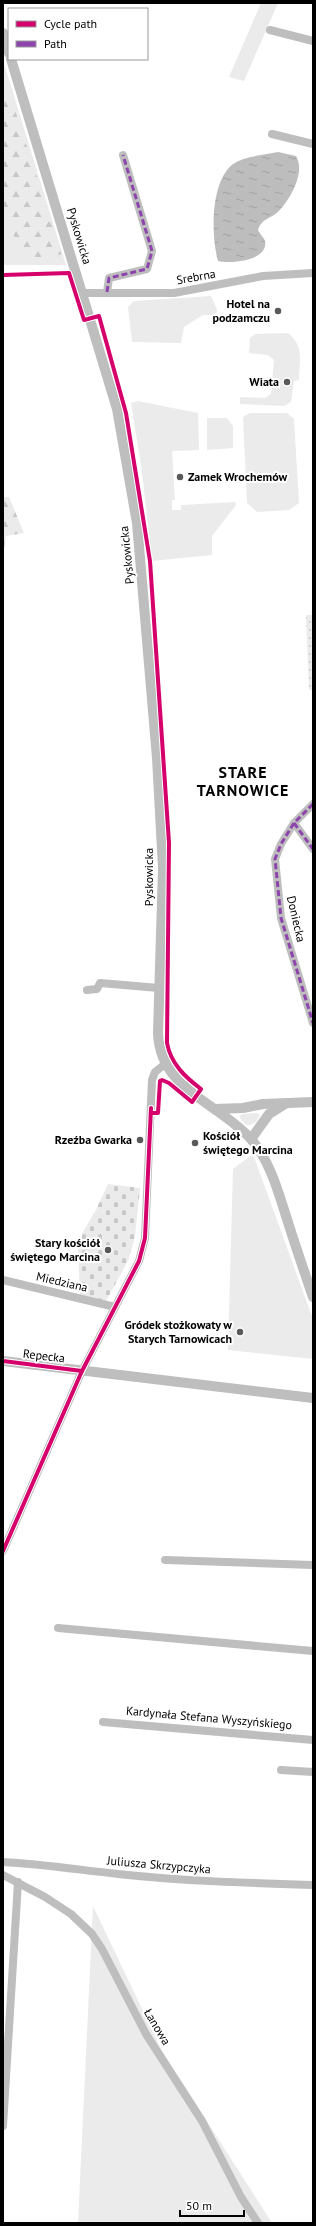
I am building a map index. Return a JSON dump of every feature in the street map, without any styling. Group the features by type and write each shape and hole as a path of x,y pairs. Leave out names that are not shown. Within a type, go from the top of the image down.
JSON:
{"street":[{"path":"270,30 313,41"},
{"path":"3,33 8,50"},
{"name":"Pyskowicka","path":"11,60 117,409 127,459 141,549 163,868 158,1041 165,1064"},
{"path":"272,134 313,144"},
{"path":"107,292 109,278 147,269 152,251 122,155"},
{"name":"Srebrna","path":"82,292 174,293 263,276 313,273"},
{"name":"Doniecka","path":"313,804 294,823 280,844 275,859 276,887 281,918 313,1023"},
{"path":"294,823 313,848"},
{"path":"87,990 97,989 100,983 159,988"},
{"path":"3,1551 82,1371 139,1261 145,1238 152,1080 155,1072 165,1064 178,1080 233,1122 251,1139 263,1156 272,1175 313,1297"},
{"path":"216,1109 243,1108 263,1104 313,1102"},
{"path":"251,1139 273,1110 286,1104"},
{"path":"233,1122 234,1116 243,1108"},
{"name":"Miedziana","path":"3,1280 115,1307"},
{"name":"Repecka","path":"3,1361 313,1398"},
{"path":"165,1560 313,1565"},
{"path":"58,1628 313,1651"},
{"name":"Kardynała Stefana Wyszyńskiego","path":"103,1722 313,1740"},
{"path":"281,1770 313,1772"},
{"name":"Juliusza Skrzypczyka","path":"3,1862 41,1864 119,1874 224,1883 313,1885"},
{"name":"Łanowa","path":"3,1875 18,1882 71,1914 83,1925 102,1949 146,2034 202,2121 241,2197 258,2223"},
{"path":"3,2126 18,1882"}],"green space":[{"path":"261,3 278,3 244,81 229,77"},
{"path":"3,60 66,265 3,265"},
{"path":"3,93 11,98 62,254 31,262 18,253 11,222 3,213"},
{"path":"211,296 217,310 216,315 203,315 184,327 181,343 132,342 128,307 134,301"},
{"path":"288,333 297,344 300,355 299,380 294,381 291,402 284,406 240,404 240,397 265,398 271,394 274,360 268,355 249,353 250,338 255,334"},
{"path":"138,401 198,413 199,450 172,451 175,500 172,500 172,510 181,510 181,505 235,502 236,505 212,536 212,555 152,561 142,472 131,403"},
{"path":"250,413 287,413 294,419 299,503 289,510 257,512 247,503 243,417"},
{"path":"207,418 227,418 233,426 233,448 207,450"},
{"path":"3,497 9,497 24,533 6,536 4,549"},
{"path":"306,615 313,615 313,690 309,690"},
{"path":"257,1113 260,1115 256,1122 250,1125 246,1125 239,1117 242,1114"},
{"path":"253,1154 313,1319 313,1359 228,1350 233,1169"},
{"path":"108,1184 140,1188 135,1237 128,1261 106,1301 80,1295 78,1247 83,1232 96,1210"},
{"path":"93,1906 162,2051 272,2223 78,2223"}],"water":[{"path":"278,152 296,156 299,163 298,178 292,193 283,207 259,226 258,230 265,241 265,248 261,253 248,260 231,262 218,261 214,238 214,210 216,196 225,172 233,164 243,159"}],"marked path":[{"path":"107,292 109,278 147,269 152,251 123,155"},
{"path":"313,804 294,823 281,844 275,859 281,918 313,1023"},
{"path":"294,823 313,849"}],"cycle path":[{"path":"3,275 69,273 84,320 99,316 126,413 150,561 169,843 167,1043 175,1064 201,1089 192,1102 169,1083 162,1080 160,1081 158,1113 151,1113"},
{"path":"3,1551 82,1371 139,1261 145,1238 151,1108"},
{"path":"3,1361 82,1371"}],"place":[{"name":"Hotel na podzamczu","path":"278,311"},
{"name":"Wiata","path":"287,382"},
{"name":"Zamek Wrochemów","path":"180,477"},
{"name":"Rzeźba Gwarka","path":"140,1140"},
{"name":"Kościół świętego Marcina","path":"195,1143"},
{"name":"Stary kościół świętego Marcina","path":"108,1250"},
{"name":"Gródek stożkowaty w Starych Tarnowicach","path":"240,1332"}],"district":[{"name":"STARE TARNOWICE","path":"243,781"}]}
